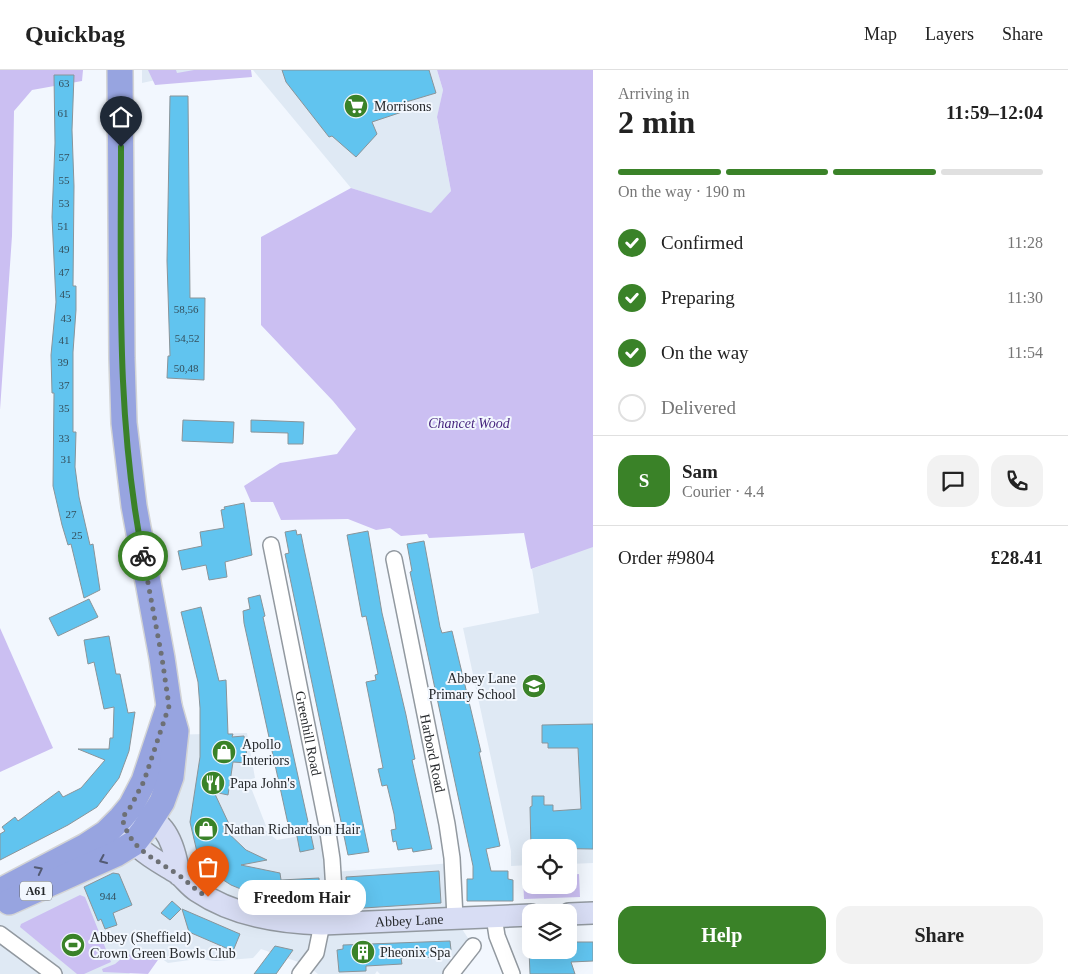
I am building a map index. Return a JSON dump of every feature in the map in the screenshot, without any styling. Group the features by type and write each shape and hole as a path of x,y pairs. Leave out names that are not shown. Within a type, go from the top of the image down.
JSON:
{"highway":[{"name":"A61","path":"0,903 12,901 116,854 134,843 152,820 165,795 175,756 176,731 169,706 134,506 124,423 120,70"},
{"name":"A61","path":"0,891 86,846 106,833 122,818 131,806 144,781 169,706"}],"main road":[{"path":"122,818 144,817 152,820 167,835 176,852 179,875"},
{"name":"Abbey Lane","path":"122,818 128,837 134,843 147,855 179,875 197,892 255,916 296,924 329,924 522,915"},
{"path":"577,914 593,913"}],"street":[{"name":"Greenhill Road","path":"271,545 328,826 332,859 329,924 313,958 300,974"},
{"name":"Harbord Road","path":"394,559 447,824 452,858 455,918"},
{"path":"494,917 497,936 512,974"},
{"path":"0,934 54,974"},
{"path":"451,974 474,946"}],"shaded area":[{"path":"142,70 218,70 197,71 142,83"},
{"path":"253,70 437,70 443,90 437,118 451,191 431,214 351,188"},
{"name":"Abbey Lane Primary School","path":"593,546 593,863 577,864 577,839 522,839 522,865 511,866 511,851 463,628 539,613 532,569"},
{"path":"247,733 255,778 248,780 266,826 264,829 277,840 328,831 333,872 453,863 455,918 473,946 451,974 380,974 377,971 375,974 318,974 307,965 261,949 253,958 216,961 197,959 168,963 155,954 129,974 0,974 0,896 89,852 164,735"}],"green space":[{"path":"0,70 83,70 82,81 32,90 14,111 12,236 0,410"},
{"path":"148,70 176,70 177,73 194,70 251,70 252,77 155,85"},
{"name":"Chancet Wood","path":"437,70 593,70 593,547 531,569 524,533 429,538 427,534 401,536 390,528 376,530 348,519 281,520 273,502 251,502 244,486 280,463 337,454 356,429 333,401 261,325 261,237 351,188 431,213 451,191 437,117 443,90"},
{"path":"0,628 53,748 0,772"},
{"path":"577,874 579,874 580,897 524,899 524,894 577,894"},
{"name":"Abbey (Sheffield) Crown Green Bowls Club","path":"80,895 85,897 111,962 84,974 77,974 20,927 21,924"},
{"path":"127,954 142,957 144,954 155,954 160,957 148,974 103,972 102,969 115,964"}],"building":[{"name":"Morrisons","path":"282,70 429,70 436,93 406,102 408,110 372,122 377,134 356,157 332,136 329,137 286,82"},
{"path":"54,75 74,75 72,130 74,186 73,286 76,286 76,310 73,352 73,432 76,432 75,467 79,497 90,545 93,544 100,590 84,598 71,544 68,545 53,486 54,393 52,393 51,355 56,302 52,217 55,143"},
{"path":"170,96 188,96 190,298 205,298 204,380 167,378 168,356 170,356 167,261"},
{"path":"183,420 234,422 233,443 182,441"},
{"path":"251,420 304,422 303,444 288,444 288,433 251,432"},
{"path":"244,503 252,555 225,562 227,577 209,580 206,565 182,570 178,551 202,546 200,532 224,528 221,510 225,509 224,507"},
{"path":"296,530 297,535 301,534 369,852 348,855 285,554 289,553 285,532"},
{"path":"368,531 382,613 406,715 415,759 412,760 432,849 413,852 412,848 398,850 396,841 393,842 391,830 396,829 387,785 382,786 378,769 383,768 366,682 376,680 375,675 378,674 366,616 362,617 347,535"},
{"path":"424,541 440,627 442,633 452,631 481,752 479,752 500,846 486,849 491,871 508,871 508,879 513,880 513,901 467,901 467,879 473,879 473,866 410,572 412,571 407,544"},
{"path":"260,595 265,616 263,617 314,849 300,852 296,831 290,833 244,623 243,611 250,609 248,598"},
{"path":"89,599 98,617 58,636 49,618"},
{"path":"201,607 219,681 226,680 228,734 233,734 232,737 244,736 248,763 233,762 228,795 214,792 229,824 223,828 246,850 267,860 241,865 280,873 281,880 319,878 320,900 294,900 294,904 260,897 231,885 211,872 197,852 190,822 200,757 200,708 198,682 181,612"},
{"path":"109,636 116,674 120,674 128,713 135,712 129,751 119,778 97,807 68,825 0,860 0,834 5,831 2,827 15,817 18,821 59,791 63,797 81,788 105,760 78,749 109,749 110,738 113,738 114,707 104,709 94,662 88,664 84,640"},
{"path":"593,724 593,849 577,849 577,839 531,839 530,807 532,806 532,796 544,796 544,805 553,805 553,811 581,809 578,748 548,748 548,743 542,743 542,725"},
{"path":"439,871 441,903 348,909 346,877"},
{"path":"113,873 119,874 132,905 113,913 117,925 105,929 101,919 98,921 84,887"},
{"path":"172,901 181,909 170,920 161,913"},
{"path":"182,909 240,934 233,951 189,932"},
{"path":"450,941 451,950 445,957 401,958 402,964 366,966 366,971 339,972 337,950 343,949 343,945"},
{"path":"577,942 593,942 593,961 571,962 575,974 530,974 529,959 577,959"},
{"path":"275,946 293,950 276,974 254,974"}],"way so far":[{"path":"143,556 169,706 160,728 154,755 144,781 131,806 122,818 128,837 142,851 179,875 197,892 208,897"}],"place":[{"name":"Morrisons","path":"356,106"},
{"name":"Abbey Lane Primary School","path":"534,686"},
{"name":"Apollo Interiors","path":"224,752"},
{"name":"Papa John's","path":"213,783"},
{"name":"Nathan Richardson Hair","path":"206,829"},
{"name":"Freedom Hair","path":"208,897"},
{"name":"Abbey (Sheffield) Crown Green Bowls Club","path":"73,945"},
{"name":"Pheonix Spa","path":"363,952"}],"route":[{"path":"121,147 124,423 128,469 143,556"}]}
